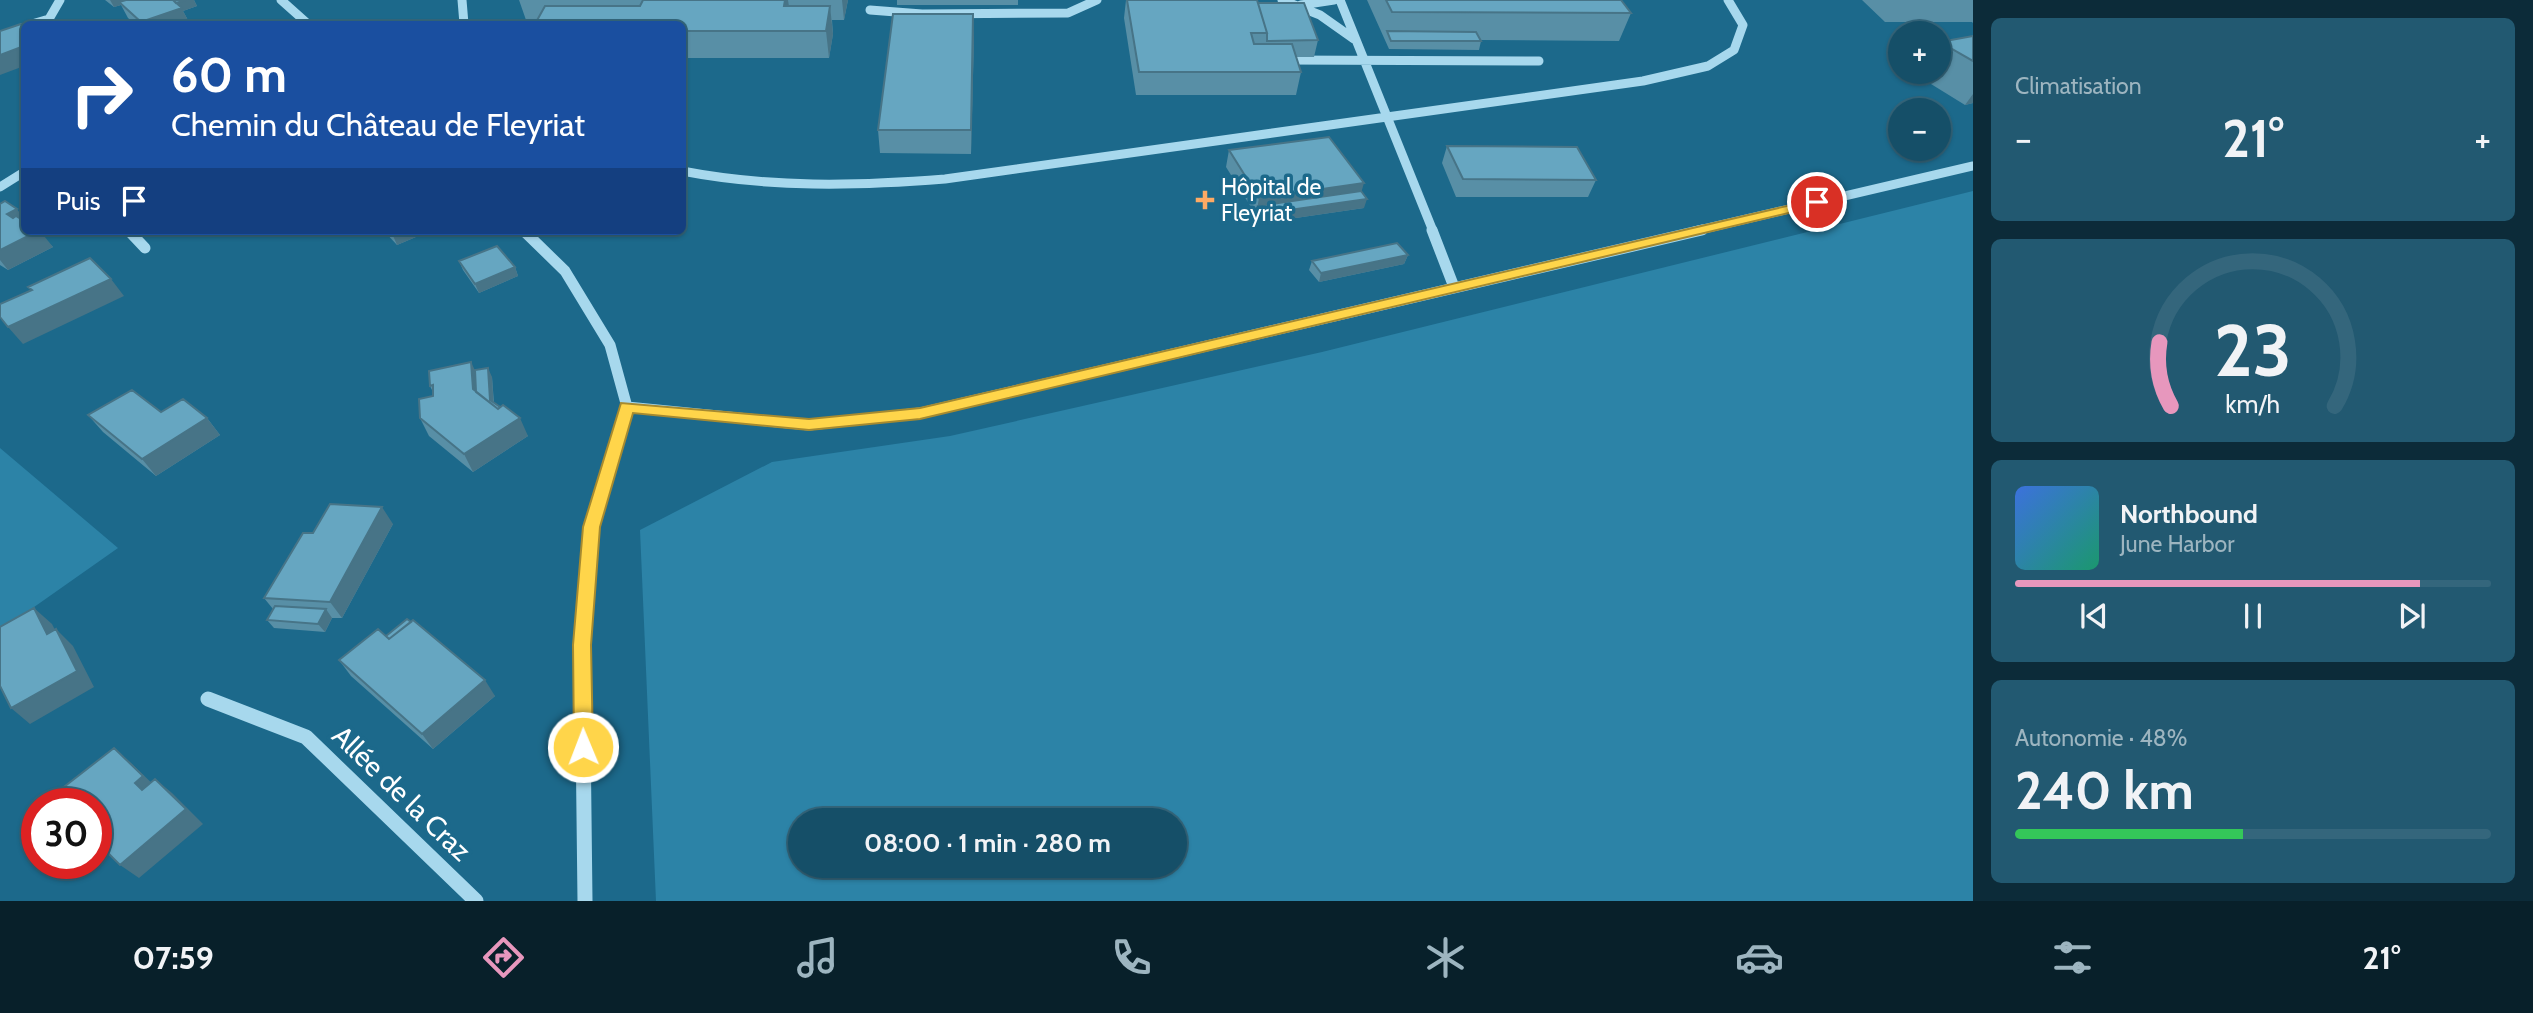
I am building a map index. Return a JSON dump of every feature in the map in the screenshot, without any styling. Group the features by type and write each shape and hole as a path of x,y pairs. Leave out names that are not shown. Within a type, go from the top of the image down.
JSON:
{"street":[{"path":"42,21 49,19 60,0"},
{"path":"281,0 305,21"},
{"path":"462,0 464,21"},
{"path":"1057,0 1068,13"},
{"path":"870,10 922,14 1068,13 1097,0"},
{"path":"1282,0 1332,20 1357,41"},
{"path":"1300,5 1334,0"},
{"path":"1340,0 1389,117 1454,287"},
{"path":"686,173 776,183 860,186 945,179 1643,81 1708,66 1734,50 1743,25 1728,0"},
{"path":"1284,60 1539,61"},
{"path":"627,407 809,425 920,414 1973,166"},
{"path":"0,187 21,174"},
{"path":"133,235 145,248"},
{"path":"528,235 565,271 610,345 627,407 591,527 582,645 585,901"},
{"name":"Allée de la Craz","path":"208,699 306,737 476,901"}],"shaded area":[{"path":"1973,191 1973,901 656,901 640,530 772,462 950,436 1322,352"},
{"path":"0,448 118,548 0,631"}],"building":[{"path":"173,0 182,8 140,21 119,2"},
{"path":"643,0 785,0 784,6 830,6 826,31 686,31 686,21 537,21 545,6 640,6"},
{"path":"1127,0 1257,0 1267,33 1251,33 1254,44 1292,44 1301,72 1139,72"},
{"path":"1386,0 1621,0 1631,13 1392,12"},
{"path":"1258,3 1304,3 1318,40 1267,41"},
{"path":"893,14 973,14 971,130 878,130"},
{"path":"21,24 21,47 0,55 0,31"},
{"path":"1387,31 1476,32 1481,41 1391,41"},
{"path":"1973,36 1973,61 1951,48 1951,40"},
{"path":"1329,137 1364,183 1259,198 1229,150"},
{"path":"1447,146 1577,147 1596,180 1463,179"},
{"path":"1361,191 1367,199 1262,214 1258,206"},
{"path":"5,201 17,209 7,214 21,219 21,235 30,235 0,250 0,204"},
{"path":"1397,243 1408,255 1321,273 1312,261"},
{"path":"497,246 515,267 475,284 459,261"},
{"path":"90,258 111,279 8,327 0,317 0,304 32,290 28,287"},
{"path":"471,362 473,389 498,409 503,405 520,418 464,454 420,418 419,399 433,396 429,371"},
{"path":"488,368 490,400 500,407 498,409 476,392 475,370"},
{"path":"132,390 161,412 183,399 207,418 142,459 88,415"},
{"path":"330,504 382,507 330,602 264,598 303,533 313,533"},
{"path":"275,606 326,609 318,624 267,620"},
{"path":"34,608 47,634 56,629 77,671 11,708 0,686 0,627"},
{"path":"407,619 411,622 389,639 386,636"},
{"path":"413,620 485,680 422,734 339,660 378,629 389,639"},
{"path":"114,748 143,776 135,783 142,790 155,779 186,809 120,865 112,857 112,788 63,788"}],"place":[{"name":"Hôpital de Fleyriat","path":"1205,200"}],"route":[{"path":"583,747 582,645 591,527 627,407 809,425 920,414 1817,202"}]}
